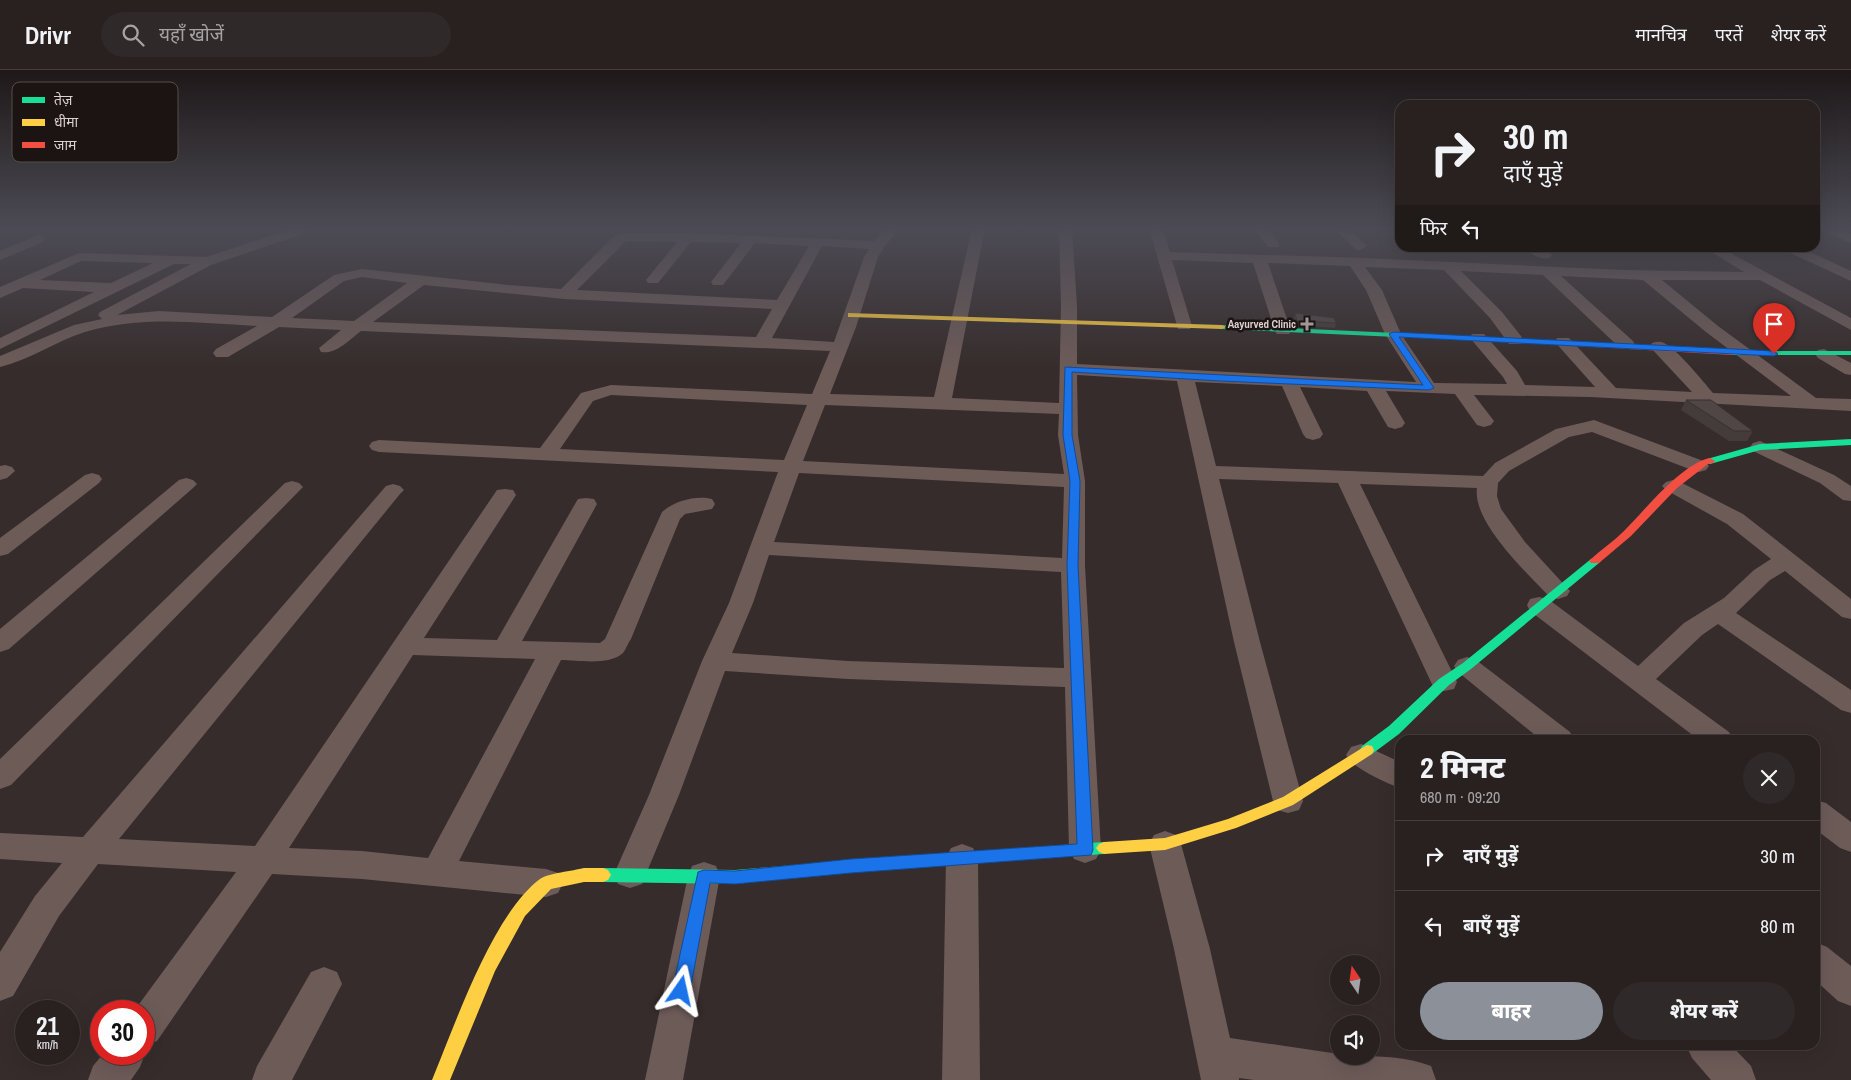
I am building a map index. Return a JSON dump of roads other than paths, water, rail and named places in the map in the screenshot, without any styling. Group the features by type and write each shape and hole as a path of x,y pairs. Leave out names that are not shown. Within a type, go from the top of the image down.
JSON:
{"street":[{"path":"0,294 40,275"},
{"path":"0,344 139,275"},
{"path":"0,362 80,328 181,275"},
{"path":"222,353 277,321 332,282 349,275"},
{"path":"386,275 566,294 782,305"},
{"path":"566,294 584,275"},
{"path":"653,280 657,275"},
{"path":"718,282 723,275"},
{"path":"762,342 799,275"},
{"path":"630,874 689,734 741,603 791,467 839,347 864,275"},
{"path":"942,403 970,275"},
{"path":"1068,275 1068,435 1075,481 1073,566 1085,850"},
{"path":"1169,275 1184,326"},
{"path":"1264,275 1283,331"},
{"path":"1363,275 1374,290 1393,334 1411,358 1429,388"},
{"path":"1457,275 1496,315 1514,340"},
{"path":"1551,275 1627,345"},
{"path":"1646,275 1742,352 1814,404"},
{"path":"1649,275 1703,278 1764,276 1851,325"},
{"path":"327,348 422,279"},
{"path":"21,284 112,288"},
{"path":"851,314 1393,334 1742,352 1851,353"},
{"path":"80,328 128,318 159,316 839,347"},
{"path":"1478,338 1511,375 1518,390"},
{"path":"1563,342 1612,393"},
{"path":"1658,347 1677,364 1708,398"},
{"path":"1824,354 1851,370"},
{"path":"1068,369 1429,388 1612,393 1851,405"},
{"path":"1185,376 1206,472 1288,802"},
{"path":"1288,381 1312,434"},
{"path":"1373,385 1395,423"},
{"path":"1461,388 1484,421"},
{"path":"546,454 588,397 611,390 1068,409"},
{"path":"1699,466 1594,426 1563,434 1502,467 1488,482 1487,498 1495,517 1549,598 1639,680 1712,735"},
{"path":"0,846 362,866 546,883 584,875 630,874 735,877 851,866 1165,844 1231,824 1288,802 1361,755 1394,730 1444,682 1467,666 1627,534 1673,486 1705,462 1760,447 1851,442"},
{"path":"379,446 1075,481"},
{"path":"1760,447 1827,479 1851,495"},
{"path":"1206,472 1488,482"},
{"path":"1346,477 1444,682"},
{"path":"0,549 92,479"},
{"path":"0,643 186,484"},
{"path":"1673,486 1735,519 1788,559 1851,611"},
{"path":"0,777 292,488"},
{"path":"0,984 47,906 90,851 393,490"},
{"path":"155,1012 263,860 504,495"},
{"path":"505,649 586,504"},
{"path":"405,646 598,652 608,650 614,646 670,517 678,509 704,504"},
{"path":"761,548 1073,566"},
{"path":"1639,680 1667,656 1693,628 1733,604 1762,575 1788,559"},
{"path":"1719,613 1851,703"},
{"path":"437,872 552,651"},
{"path":"716,662 848,670 1079,678"},
{"path":"1467,666 1554,735"},
{"path":"1361,755 1395,773"},
{"path":"1820,816 1851,839"},
{"path":"1165,844 1218,1068 1326,1072 1417,1080"},
{"path":"961,1080 962,858"},
{"path":"664,1080 704,876"},
{"path":"441,1080 488,967 519,911 546,883"},
{"path":"1820,962 1851,990"},
{"path":"271,1080 324,984"},
{"path":"1710,1050 1737,1080"},
{"path":"107,1080 118,1065"}],"place":[{"name":"Aayurved Clinic","path":"1307,324"}]}
